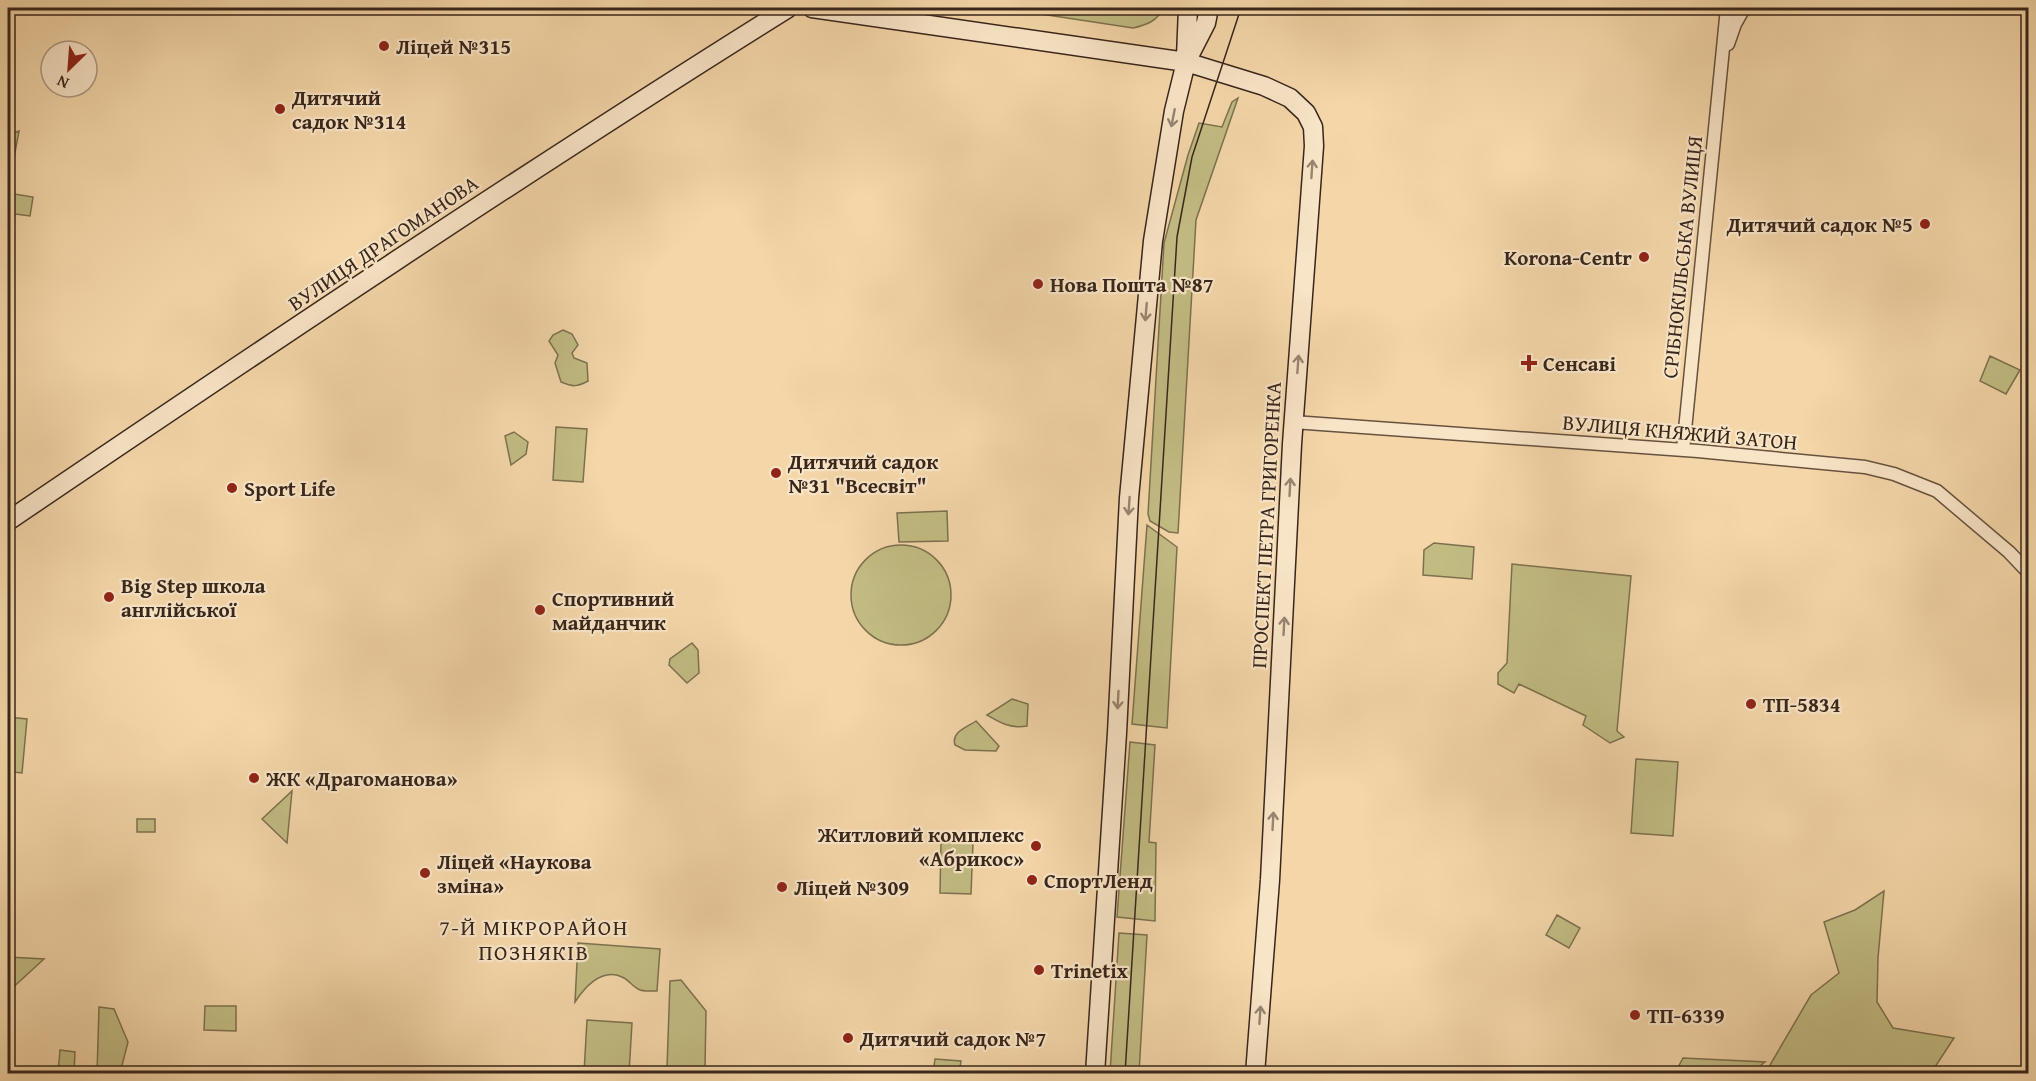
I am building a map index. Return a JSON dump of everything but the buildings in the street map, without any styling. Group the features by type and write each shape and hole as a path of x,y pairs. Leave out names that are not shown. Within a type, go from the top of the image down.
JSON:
{"main road":[{"name":"ВУЛИЦЯ ДРАГОМАНОВА","path":"8,521 159,418 579,140 788,8"},
{"path":"812,8 1186,62"},
{"path":"1095,1074 1117,733 1129,498 1156,220 1173,117 1186,62 1188,8"},
{"path":"1186,62 1206,23 1209,8"},
{"name":"ПРОСПЕКТ ПЕТРА ГРИГОРЕНКА","path":"1186,62 1264,86 1290,98 1306,112 1313,127 1314,146 1293,422 1270,880 1255,1074"}],"street":[{"name":"СРІБНОКІЛЬСЬКА ВУЛИЦЯ","path":"1683,450 1727,8"},
{"name":"СРІБНОКІЛЬСЬКА ВУЛИЦЯ","path":"1722,68 1731,34 1744,8"},
{"name":"ВУЛИЦЯ КНЯЖИЙ ЗАТОН","path":"1293,422 1683,450 1865,467 1919,483 1937,491 2009,552 2028,572"}],"shaded area":[{"path":"1002,8 1163,8 1151,22 1133,28"},
{"path":"1238,98 1196,220 1178,533 1169,532 1150,521 1148,514 1164,243 1199,123 1222,127 1232,102"},
{"path":"19,131 8,190 8,135"},
{"path":"8,193 33,197 30,216 8,213"},
{"path":"563,330 572,334 578,345 572,353 574,358 587,363 588,381 575,386 561,382 555,363 558,355 549,341 553,335"},
{"path":"1990,356 2020,370 2006,394 1980,381"},
{"path":"556,427 587,429 583,482 553,480"},
{"path":"514,432 528,442 526,454 511,465 505,436"},
{"path":"947,511 948,541 899,542 897,513"},
{"path":"1147,525 1177,547 1167,728 1132,724"},
{"path":"1434,543 1474,547 1472,579 1423,575 1424,550"},
{"path":"901,545 920,549 936,560 947,576 951,595 947,614 936,630 920,641 901,645 882,641 866,630 855,614 851,595 855,576 866,560 882,549"},
{"path":"1512,564 1631,576 1617,731 1624,737 1610,743 1583,725 1586,716 1519,684 1514,693 1498,684 1498,673 1507,663"},
{"path":"692,643 698,650 699,673 687,683 669,665 670,659"},
{"path":"1012,699 1028,704 1027,726 1011,726 987,715"},
{"path":"8,717 27,719 22,773 13,772 10,788 8,788"},
{"path":"976,721 999,746 996,751 965,750 955,745 957,734"},
{"path":"1130,742 1155,745 1149,842 1156,843 1155,921 1117,917"},
{"path":"1636,759 1678,762 1673,836 1631,833"},
{"path":"292,791 287,843 262,819"},
{"path":"137,819 155,819 155,832 137,832"},
{"path":"941,842 973,843 971,894 940,893"},
{"path":"1884,891 1877,1002 1893,1028 1954,1038 1935,1067 1892,1070 1891,1073 1769,1073 1770,1065 1811,995 1839,973 1824,922 1855,910"},
{"path":"1557,915 1580,928 1569,948 1546,935"},
{"path":"1119,933 1147,935 1139,1073 1110,1073"},
{"path":"578,943 660,949 657,991 640,990 622,977 608,975 589,985 575,1002"},
{"path":"8,957 44,959 8,992"},
{"path":"681,980 706,1011 705,1069 667,1068 670,981"},
{"path":"205,1006 236,1006 236,1031 204,1030"},
{"path":"99,1007 114,1009 128,1042 120,1073 97,1073"},
{"path":"587,1020 632,1023 629,1073 584,1073"},
{"path":"60,1050 75,1052 74,1073 58,1073"},
{"path":"1683,1058 1765,1062 1751,1073 1675,1073"},
{"path":"935,1059 961,1061 959,1073 933,1073"}],"tram line":[{"path":"1125,1074 1177,237 1192,157 1241,8"}],"place":[{"name":"Ліцей №315","path":"384,46"},
{"name":"Дитячий садок №314","path":"280,109"},
{"name":"Дитячий садок №5","path":"1925,224"},
{"name":"Korona-Centr","path":"1644,257"},
{"name":"Нова Пошта №87","path":"1038,284"},
{"name":"Сенсаві","path":"1529,363"},
{"name":"Дитячий садок №31 \"Всесвіт\"","path":"776,473"},
{"name":"Sport Life","path":"232,488"},
{"name":"Big Step школа англiйськоï","path":"109,597"},
{"name":"Спортивний майданчик","path":"540,610"},
{"name":"ТП-5834","path":"1751,704"},
{"name":"ЖК «Драгоманова»","path":"254,778"},
{"name":"Житловий комплекс «Абрикос»","path":"1036,846"},
{"name":"Ліцей «Наукова зміна»","path":"425,873"},
{"name":"СпортЛенд","path":"1032,880"},
{"name":"Ліцей №309","path":"782,887"},
{"name":"Trinetix","path":"1039,970"},
{"name":"ТП-6339","path":"1635,1015"},
{"name":"Дитячий садок №7","path":"848,1038"}],"district":[{"name":"7-Й МІКРОРАЙОН ПОЗНЯКІВ","path":"534,940"}]}
